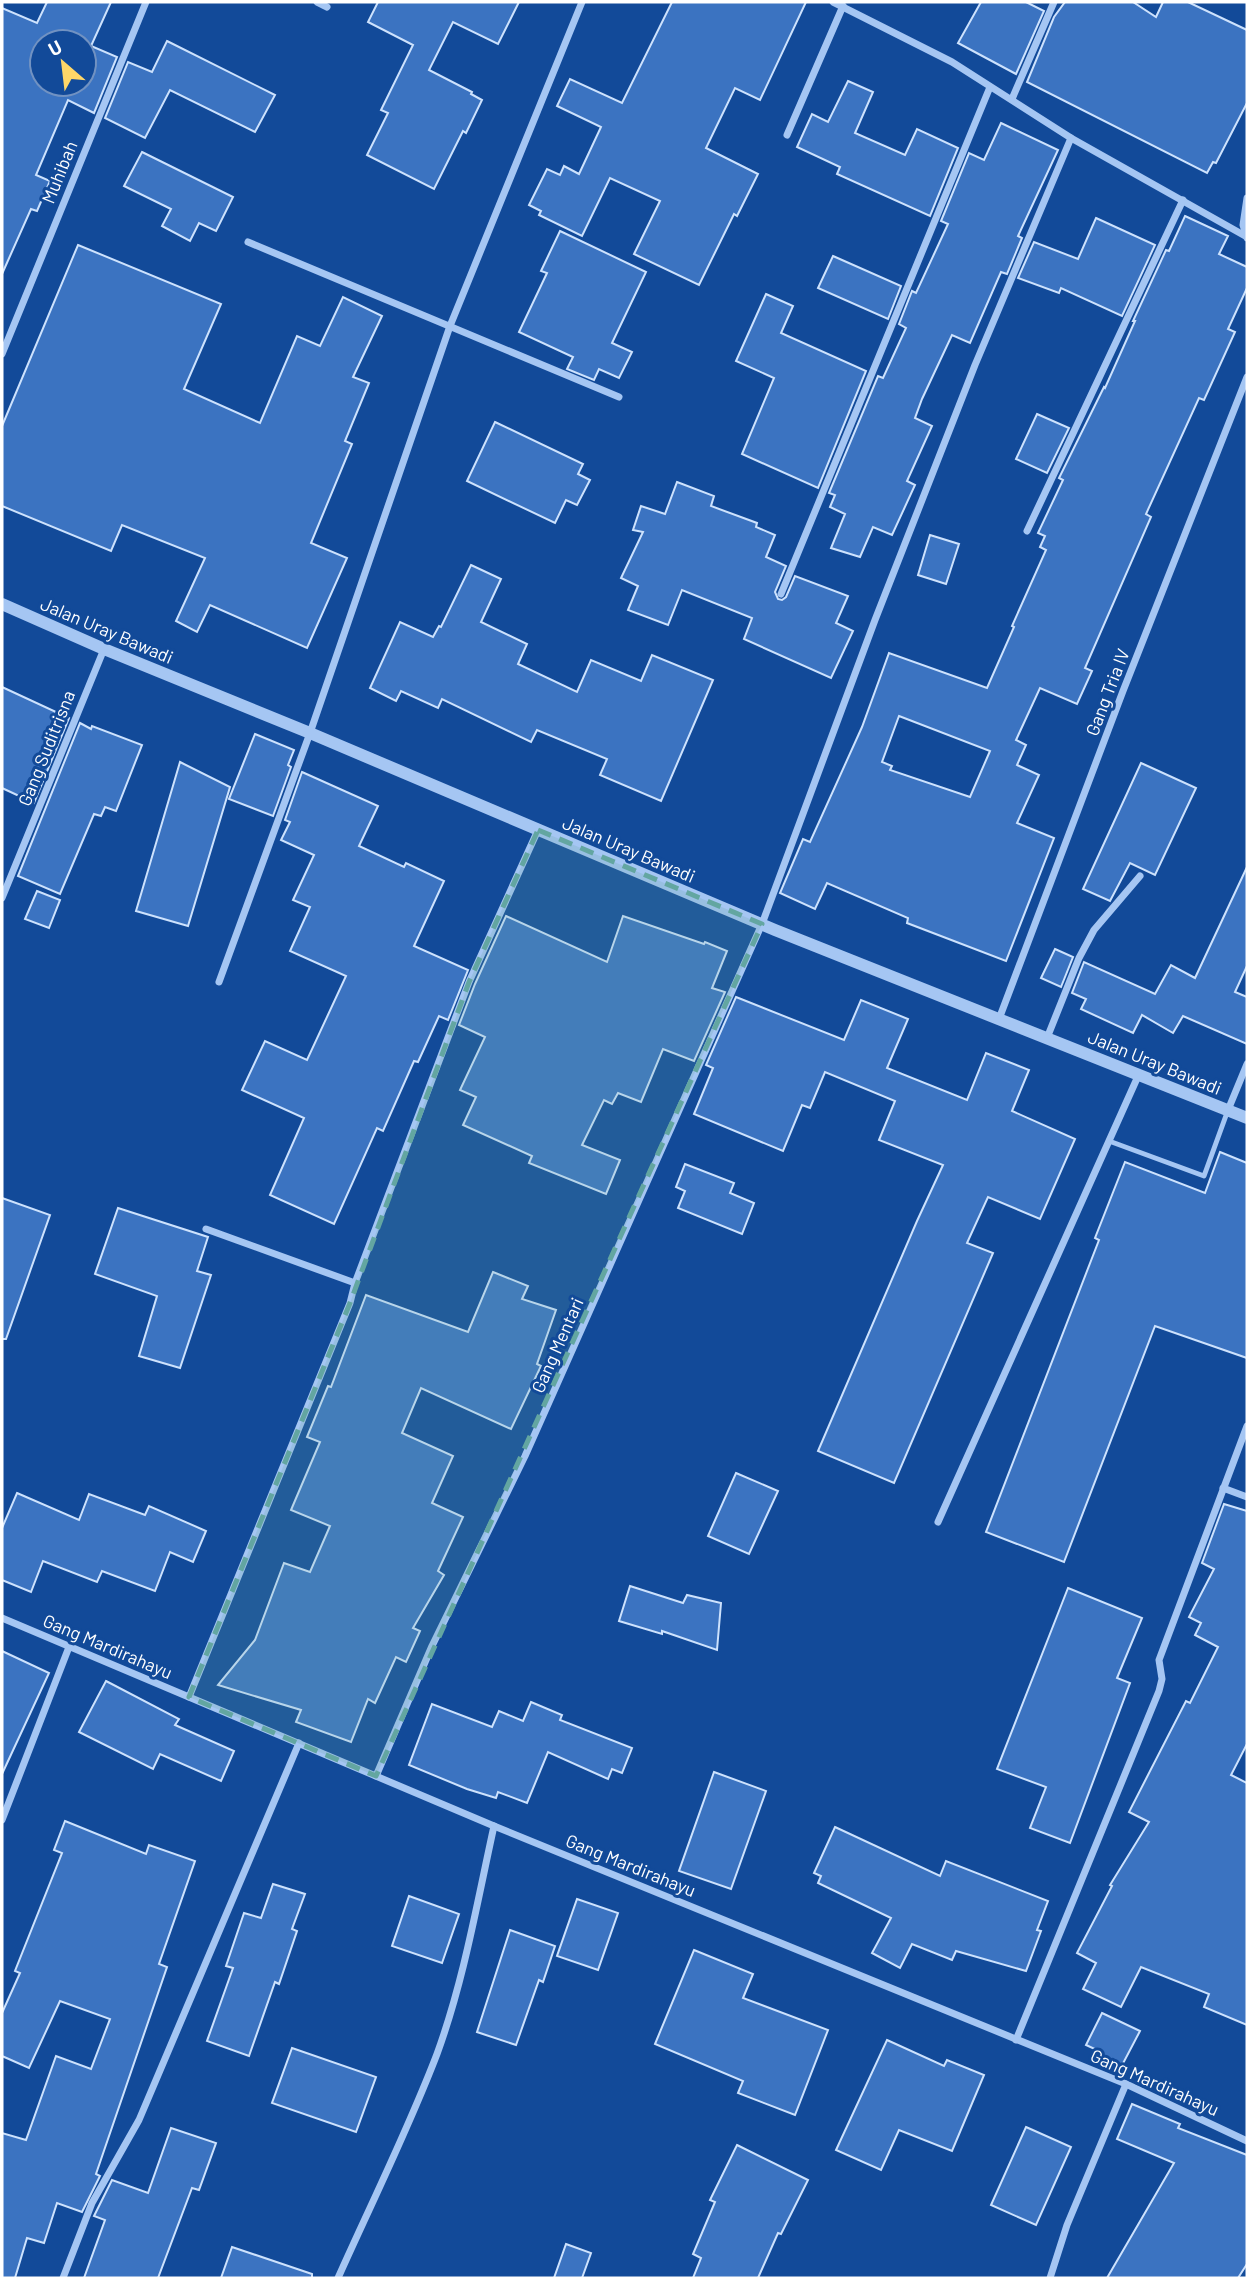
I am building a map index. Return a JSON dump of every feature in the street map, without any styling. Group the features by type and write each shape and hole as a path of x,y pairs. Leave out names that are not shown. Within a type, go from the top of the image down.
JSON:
{"street":[{"name":"Muhibah","path":"2,354 145,2"},
{"path":"317,2 327,7"},
{"path":"219,982 310,733 450,326 582,2"},
{"path":"832,2 952,62 1071,138 1247,237"},
{"path":"1012,99 1054,2"},
{"path":"787,135 843,6"},
{"path":"781,594 990,87"},
{"name":"Gang Mentari","path":"376,1776 432,1646 568,1361 762,925 875,620 950,429 1071,138"},
{"path":"1247,198 1243,215 1247,237"},
{"path":"1027,531 1183,200"},
{"path":"248,242 619,397"},
{"name":"Gang Tria IV","path":"999,1019 1247,377"},
{"name":"Jalan Uray Bawadi","path":"2,604 762,925 1247,1118"},
{"name":"Gang Suditrisna","path":"2,898 104,649"},
{"path":"189,1697 345,1315 469,982 538,830"},
{"path":"1047,1038 1079,958 1094,930 1140,876"},
{"path":"1228,1110 1247,1064"},
{"path":"938,1522 1139,1074"},
{"path":"206,1229 355,1283"},
{"path":"1016,2040 1159,1691 1162,1679 1159,1660 1247,1426"},
{"path":"1223,1488 1247,1497"},
{"name":"Gang Mardirahayu","path":"2,1618 494,1826 1126,2084 1247,2141"},
{"path":"2,1820 69,1647"},
{"path":"63,2278 92,2203 139,2120 299,1743"},
{"path":"338,2278 437,2053 458,1990 494,1826"},
{"path":"1051,2278 1067,2225 1126,2084"}],"lane":[{"path":"1109,1141 1204,1177 1228,1110"}],"highlighted area":[{"path":"538,830 762,924 376,1776 189,1697 350,1303 469,982"}],"building":[{"path":"47,2 111,2 98,31 98,28 28,28 28,98 98,98 98,49 117,57 94,113 68,100 36,175 50,181 37,211 31,209 2,274 2,8 37,23"},
{"path":"378,2 519,2 498,44 453,22 429,70 482,100 434,189 367,155 388,113 381,110 413,45 368,22"},
{"path":"672,2 806,2 760,100 735,88 706,148 758,174 737,216 734,214 699,285 634,254 660,201 610,178 582,236 539,215 541,211 529,205 547,169 560,175 564,166 579,174 601,127 557,106 570,79 622,103"},
{"path":"981,2 1026,2 1044,11 1016,74 958,43"},
{"path":"1065,2 1133,2 1156,17 1163,2 1188,2 1247,30 1247,103 1216,163 1213,162 1207,173 1027,82 1054,17"},
{"path":"167,41 275,95 255,132 170,90 145,138 105,118 128,62 152,72"},
{"path":"848,81 873,92 855,133 905,155 917,129 958,148 930,216 837,174 840,167 797,147 812,114 828,122"},
{"path":"1001,123 1058,150 1018,236 1022,238 1007,274 1001,272 970,343 952,335 922,399 915,418 932,426 907,481 915,485 892,535 873,527 860,557 831,548 845,514 830,507 835,495 829,493 878,376 883,378 906,328 899,324 912,291 916,293 948,224 941,221 969,153 984,160"},
{"path":"142,152 233,197 216,231 199,223 190,241 162,226 171,209 124,186"},
{"path":"1185,216 1228,236 1219,254 1247,267 1247,288 1228,329 1235,332 1204,400 1199,398 1146,514 1151,517 1085,668 1092,671 1077,704 1040,688 1016,740 1026,745 1017,765 1039,775 1017,823 1054,838 1006,961 907,923 908,918 827,883 815,909 780,893 803,839 810,842 862,727 889,653 987,688 1046,550 1040,547 1045,536 1038,533 1063,480 1059,478 1105,388 1166,250 1169,251","holes":["899,716 990,751 970,797 890,770 892,766 882,762"]},
{"path":"1096,218 1155,245 1122,316 1061,288 1059,293 1018,278 1034,242 1078,259"},
{"path":"560,231 646,272 612,343 632,352 619,378 599,369 594,380 567,369 573,357 519,332 547,273 541,271"},
{"path":"78,245 221,304 184,389 260,423 297,336 320,346 343,297 382,316 353,377 369,383 345,441 352,444 311,543 347,558 307,648 210,605 197,632 176,621 205,558 122,525 111,551 2,506 2,426"},
{"path":"833,256 901,286 888,319 818,288"},
{"path":"766,294 793,306 781,333 866,371 818,488 742,454 774,378 736,361"},
{"path":"1037,414 1069,428 1047,473 1016,459"},
{"path":"495,422 583,464 578,474 590,480 577,505 566,500 555,523 467,481"},
{"path":"677,482 714,496 711,506 757,523 756,527 775,535 766,557 786,566 775,592 778,599 786,597 795,576 848,596 836,623 853,631 831,678 744,639 752,618 682,590 668,625 628,610 638,586 621,578 643,532 633,530 641,506 665,514"},
{"path":"930,535 959,544 946,584 918,575"},
{"path":"471,565 501,579 481,622 527,644 518,664 577,692 591,660 641,681 652,655 713,680 661,801 600,775 607,759 537,730 531,742 442,699 438,708 401,691 396,701 370,688 400,622 433,637 439,626 441,627"},
{"path":"2,687 69,718 34,803 2,788"},
{"path":"80,723 142,745 116,811 105,807 101,816 94,814 60,894 18,876"},
{"path":"255,734 294,750 288,765 291,767 273,816 229,799"},
{"path":"180,762 230,787 188,926 136,911"},
{"path":"1141,763 1196,788 1155,875 1130,863 1110,901 1083,889"},
{"path":"302,772 378,806 359,846 404,867 406,863 444,881 414,946 468,970 448,1020 439,1016 418,1062 414,1061 383,1131 377,1128 334,1224 270,1195 304,1118 242,1090 265,1041 307,1060 346,976 290,951 310,907 293,900 314,855 281,840 290,822 285,820"},
{"path":"1247,867 1247,966 1235,992 1247,997 1247,1044 1183,1016 1173,1033 1142,1015 1133,1033 1081,1009 1086,999 1072,993 1084,962 1155,994 1171,965 1195,978"},
{"path":"37,891 60,900 49,928 25,919"},
{"path":"506,916 607,962 623,916 727,951 712,988 725,992 694,1061 663,1049 641,1102 618,1093 612,1104 604,1100 582,1145 620,1160 606,1194 529,1163 532,1156 463,1125 476,1097 460,1090 485,1037 459,1025"},
{"path":"1055,949 1073,957 1061,987 1041,978"},
{"path":"736,997 844,1040 861,1000 908,1019 887,1068 967,1100 986,1053 1029,1070 1012,1111 1075,1139 1040,1219 988,1197 967,1243 993,1253 894,1483 818,1451 943,1165 879,1140 895,1101 825,1072 810,1108 802,1105 783,1151 694,1114 713,1068 706,1065"},
{"path":"1220,1152 1247,1163 1247,1358 1155,1326 1064,1562 986,1532 1099,1240 1095,1238 1125,1162 1205,1193"},
{"path":"685,1164 734,1183 730,1193 754,1203 742,1234 678,1208 685,1191 676,1187"},
{"path":"2,1198 50,1215 6,1339 2,1339"},
{"path":"118,1208 208,1237 197,1271 211,1275 180,1368 139,1356 157,1296 95,1274"},
{"path":"493,1272 528,1286 522,1299 556,1310 537,1364 541,1366 511,1429 421,1388 402,1433 453,1456 432,1503 463,1517 438,1571 444,1575 413,1628 420,1631 406,1662 396,1657 375,1703 368,1699 351,1742 296,1722 301,1710 218,1685 255,1640 284,1563 310,1572 330,1526 291,1510 320,1442 307,1437 328,1386 331,1387 366,1295 468,1332"},
{"path":"736,1473 778,1491 749,1554 708,1536"},
{"path":"17,1493 79,1520 89,1494 145,1515 149,1506 206,1531 193,1562 170,1552 155,1591 102,1571 97,1582 43,1561 31,1592 2,1580 2,1528"},
{"path":"1224,1504 1247,1511 1247,1744 1231,1775 1247,1783 1247,2025 1204,2007 1209,1994 1141,1967 1121,2007 1083,1989 1096,1963 1077,1953 1112,1886 1110,1885 1149,1822 1129,1812 1186,1701 1190,1703 1218,1647 1195,1635 1201,1623 1189,1617 1214,1569 1202,1563"},
{"path":"630,1586 683,1603 687,1595 721,1603 717,1650 662,1631 662,1634 619,1621"},
{"path":"1068,1588 1142,1618 1117,1678 1130,1683 1070,1843 1030,1828 1046,1787 997,1769"},
{"path":"2,1651 49,1673 2,1774"},
{"path":"106,1681 179,1719 175,1725 234,1751 221,1781 160,1754 153,1769 79,1732"},
{"path":"531,1702 562,1715 560,1720 632,1748 622,1773 612,1769 608,1779 548,1752 527,1803 498,1792 496,1798 467,1789 409,1765 432,1704 492,1727 499,1711 523,1721"},
{"path":"714,1772 766,1791 731,1889 679,1871"},
{"path":"65,1821 146,1854 149,1845 195,1861 159,1964 167,1967 96,2174 100,2176 82,2212 57,2203 44,2243 27,2238 15,2278 2,2278 2,2133 26,2140 56,2056 91,2069 110,2019 60,2001 29,2068 2,2056 2,2013 20,1973 15,1971 62,1853 54,1850"},
{"path":"835,1827 940,1876 946,1861 1048,1901 1037,1930 1041,1931 1026,1971 956,1951 952,1960 912,1944 900,1968 872,1953 891,1918 818,1883 821,1876 814,1873"},
{"path":"273,1884 305,1894 292,1929 297,1931 279,1984 275,1982 249,2056 207,2041 233,1968 226,1966 244,1913 261,1918"},
{"path":"409,1896 459,1914 442,1963 392,1946"},
{"path":"577,1899 618,1913 598,1970 557,1956"},
{"path":"510,1930 555,1946 543,1982 539,1980 516,2045 477,2032"},
{"path":"694,1950 753,1974 743,1998 828,2030 795,2115 738,2093 743,2081 655,2044"},
{"path":"1102,2013 1140,2031 1118,2073 1092,2060 1097,2050 1086,2045"},
{"path":"887,2040 944,2066 947,2060 984,2075 952,2151 899,2130 881,2170 836,2150"},
{"path":"292,2048 376,2077 356,2132 272,2103"},
{"path":"1132,2104 1180,2124 1178,2128 1247,2155 1247,2264 1238,2278 1107,2278 1174,2163 1117,2139"},
{"path":"1026,2127 1071,2147 1036,2225 991,2205"},
{"path":"171,2128 216,2143 199,2190 192,2188 158,2278 84,2278 105,2220 94,2216 112,2180 148,2193"},
{"path":"737,2145 808,2180 781,2234 778,2233 758,2278 693,2278 701,2258 693,2254 715,2202 710,2200"},
{"path":"566,2244 591,2253 582,2278 554,2278"},
{"path":"232,2247 312,2274 312,2278 221,2278"}]}
